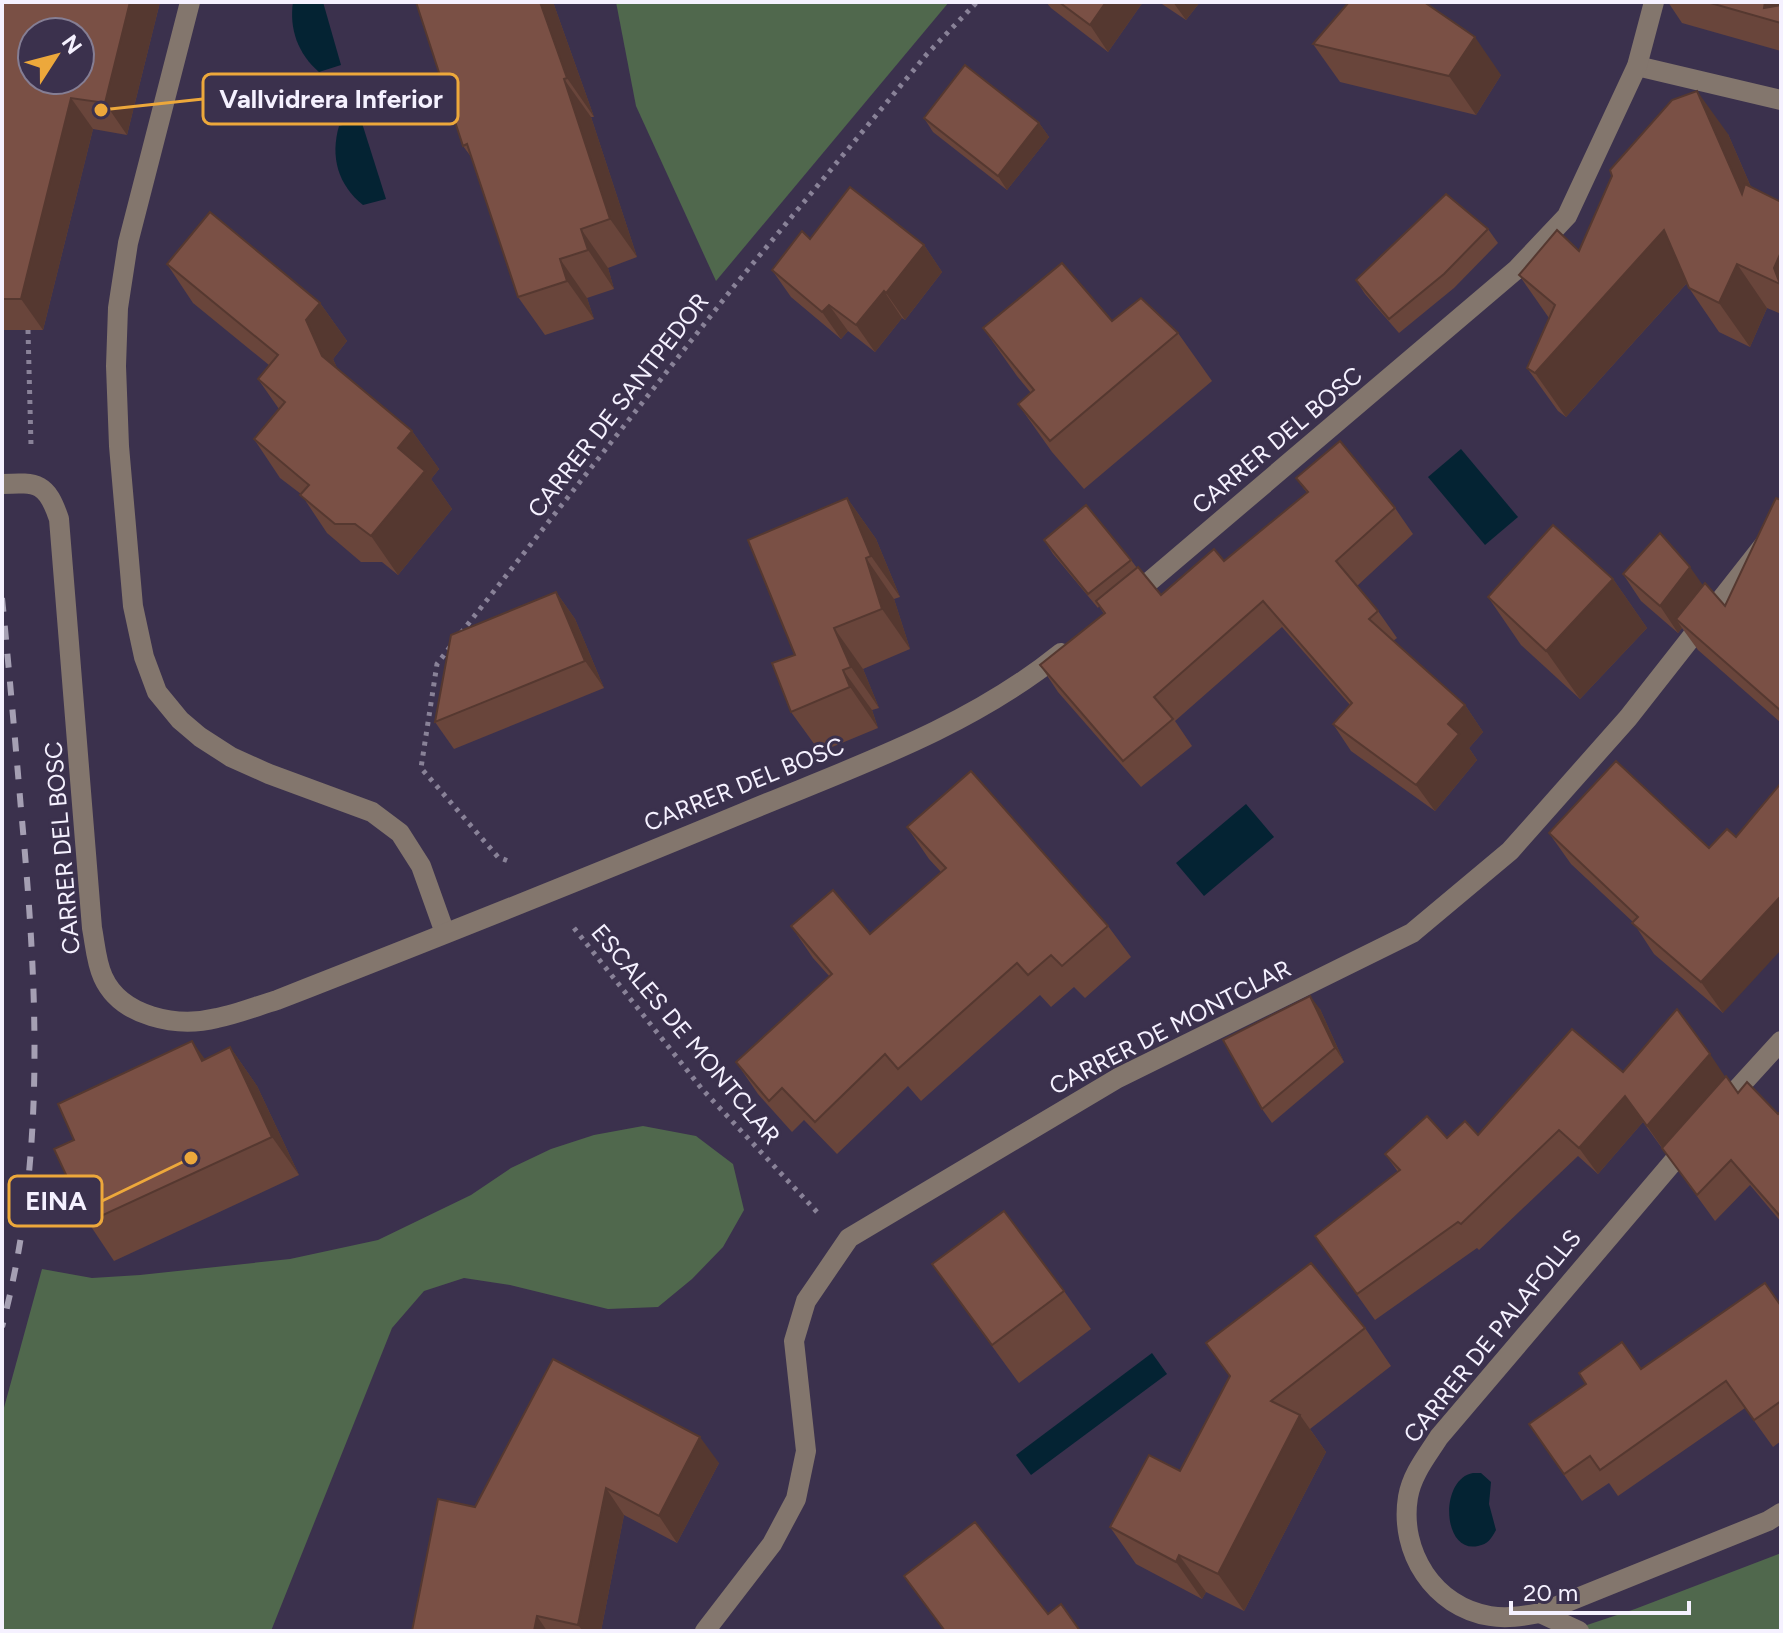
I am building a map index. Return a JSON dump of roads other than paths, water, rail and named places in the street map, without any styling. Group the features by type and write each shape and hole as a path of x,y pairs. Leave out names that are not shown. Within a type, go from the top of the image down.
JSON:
{"street":[{"path":"190,2 128,243 118,308 116,366 119,446 133,606 144,657 157,692 180,720 200,737 231,757 269,774 372,812 400,833 421,866 445,933"},
{"name":"CARRER DEL BOSC","path":"1111,613 1517,269 1567,216 1637,66 1654,2"},
{"path":"1637,66 1781,100"},
{"name":"CARRER DEL BOSC","path":"2,484 29,482 43,487 53,501 59,519 92,928 101,974 111,991 129,1007 166,1020 214,1019 277,1000 924,738 1005,695 1076,641"},
{"name":"CARRER DE MONTCLAR","path":"705,1631 772,1544 796,1499 806,1451 794,1341 806,1301 849,1238 1118,1078 1412,933 1510,851 1628,718 1767,541 1781,511"},
{"name":"CARRER DE PALAFOLLS","path":"1781,1041 1704,1126 1439,1437 1416,1473 1408,1495 1406,1517 1409,1541 1417,1562 1429,1581 1447,1598 1468,1610 1492,1616 1516,1617 1540,1613 1768,1521 1781,1513"},
{"path":"1540,1613 1579,1631"}],"water":[{"path":"293,2 323,2 341,65 319,72 312,65 300,49 294,31"},
{"path":"361,120 386,199 363,205 342,179 335,149 339,126"},
{"path":"1461,449 1518,517 1485,545 1428,477"},
{"path":"1246,804 1274,837 1204,896 1176,863"},
{"path":"1152,1353 1167,1374 1031,1475 1016,1455"},
{"path":"1481,1473 1491,1482 1489,1504 1496,1530 1489,1541 1478,1546 1466,1545 1457,1539 1449,1515 1454,1488 1462,1478"}],"railway":[{"path":"2,598 27,874 34,1005 32,1134 26,1199 2,1327"}],"place":[{"name":"Vallvidrera Inferior","path":"101,110"},
{"name":"EINA","path":"191,1158"}]}
